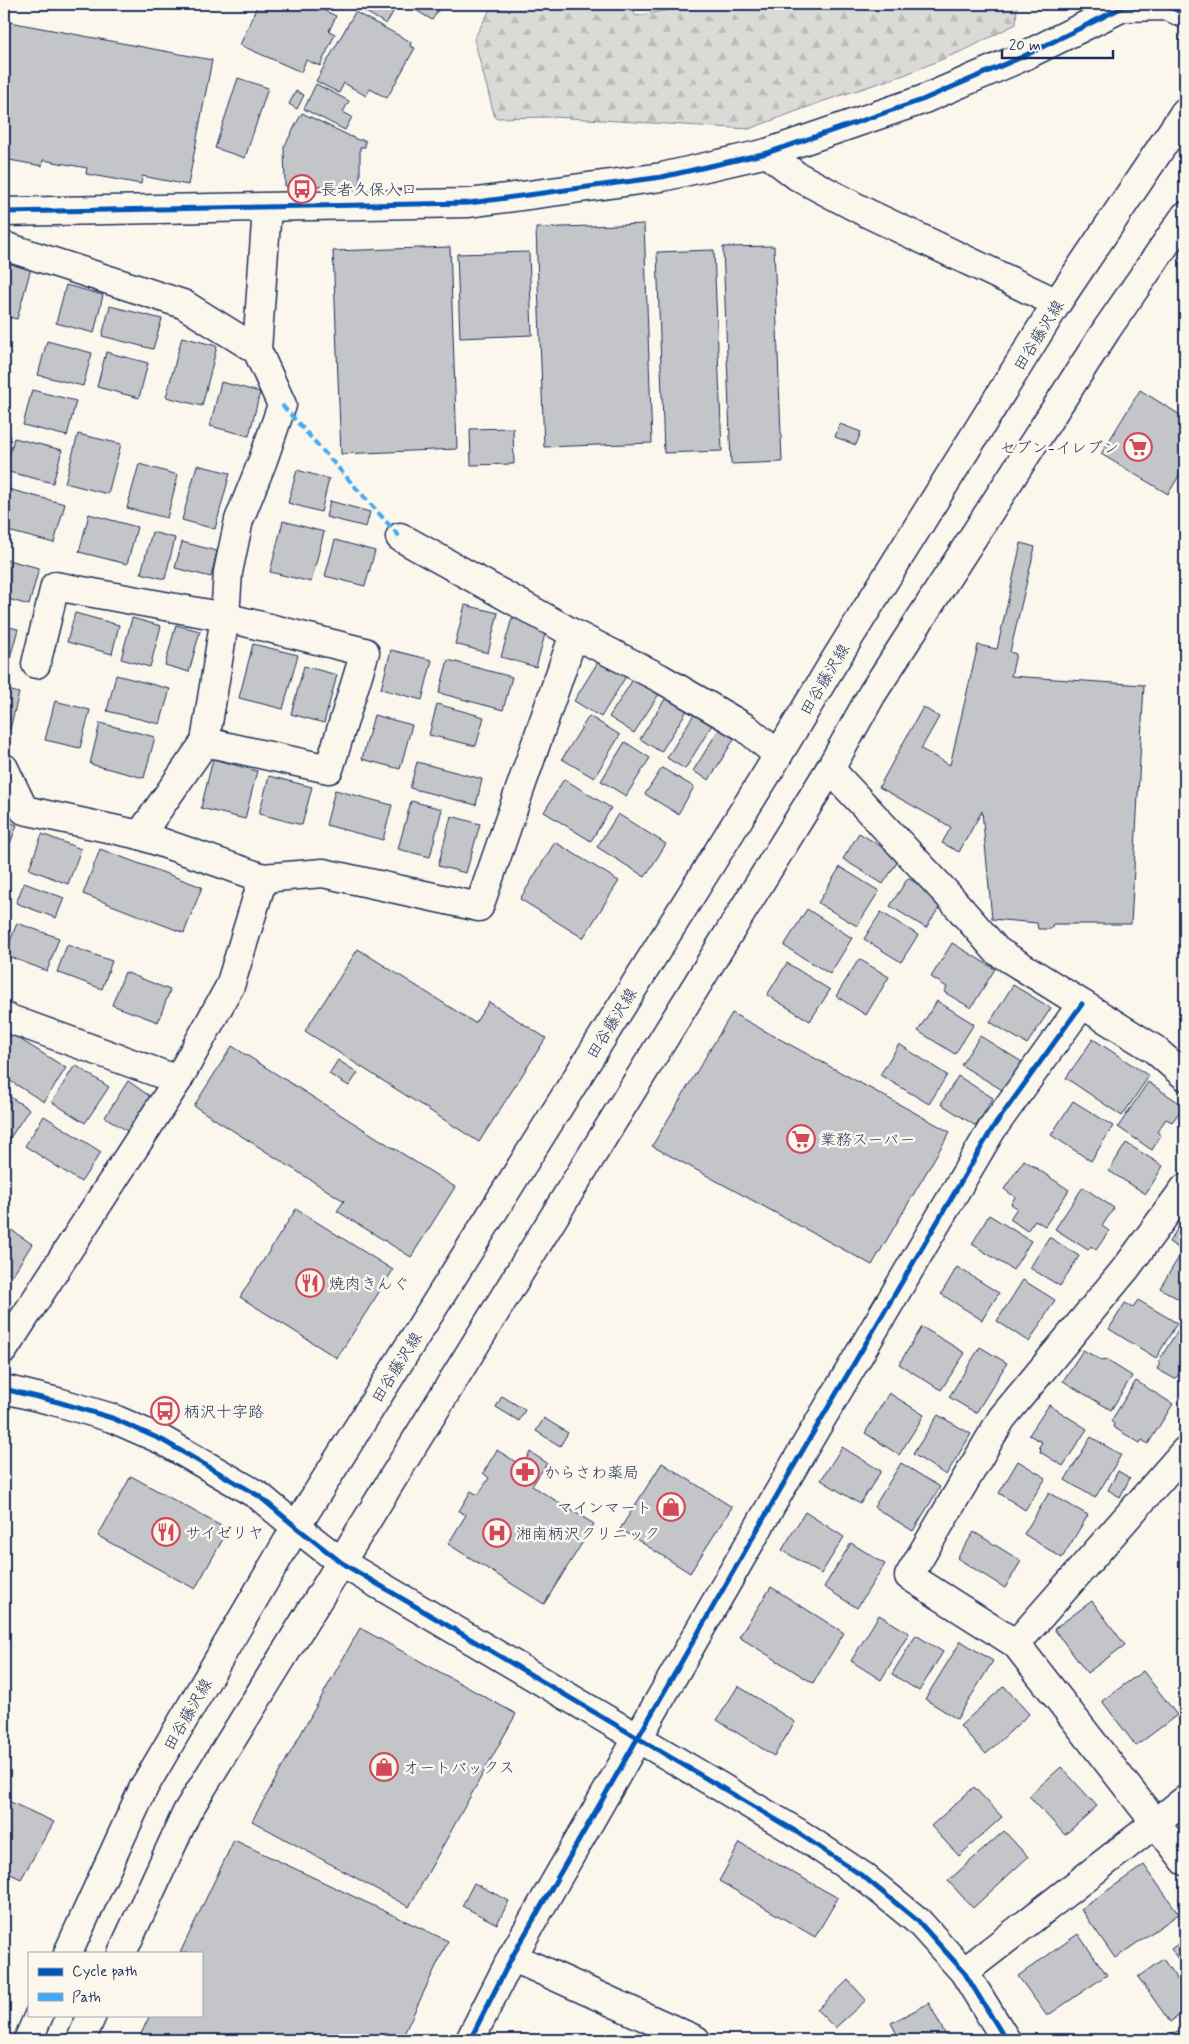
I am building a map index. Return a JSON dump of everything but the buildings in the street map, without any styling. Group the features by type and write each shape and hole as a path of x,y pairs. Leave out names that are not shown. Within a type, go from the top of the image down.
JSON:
{"street":[{"path":"4,212 469,204 662,177 767,153 922,100 1022,57 1123,7 1168,6 1185,14"},
{"name":"田谷藤沢線","path":"68,1952 144,1787 296,1527 778,755 1057,303 1185,112"},
{"path":"767,153 797,176 867,213 1057,303"},
{"path":"140,835 205,742 226,617 228,572 239,520 282,405 257,350 267,208"},
{"path":"122,1952 187,1812 830,769 888,669 1106,329 1185,216"},
{"path":"4,246 183,304 257,350"},
{"path":"400,537 574,634 660,678 746,728 778,755"},
{"path":"36,664 55,586 226,617 365,652 329,769 205,742"},
{"path":"4,768 24,810 140,835 262,878 323,873 479,908 574,634"},
{"path":"830,769 949,896 998,952 1154,1049 1185,1076"},
{"path":"4,1349 178,1080 230,986 262,878"},
{"path":"470,2040 512,1957 803,1450 992,1129 1082,1004"},
{"path":"4,1017 178,1080"},
{"path":"1185,1188 1127,1267 1002,1418 909,1576 1016,1644 1185,1861"},
{"path":"4,1389 112,1418 162,1440 260,1496 296,1527 342,1562 795,1831 864,1877 919,1922 964,1972 1006,2040"},
{"path":"1016,1644 1185,1451"},
{"path":"964,1972 1185,1800"},
{"path":"512,1957 696,2040"},
{"path":"28,2040 39,2016"},
{"path":"81,2040 92,2016"}],"green space":[{"path":"493,4 629,4 636,16 700,4 1017,4 1016,24 967,49 904,75 824,101 749,129 553,117 495,118 474,39"}],"marked path":[{"path":"282,405 400,537"}],"cycle path":[{"path":"4,212 469,203 662,177 767,153 922,100 1022,57 1123,7 1168,6 1185,14"},
{"path":"470,2040 512,1957 803,1450 992,1129 1082,1004"},
{"path":"4,1389 112,1418 162,1440 259,1496 342,1563 795,1831 864,1877 919,1922 964,1972 1006,2040"}],"place":[{"name":"長者久保入口","path":"302,189"},
{"name":"セブン-イレブン","path":"1138,447"},
{"name":"業務スーパー","path":"801,1139"},
{"name":"焼肉きんぐ","path":"310,1283"},
{"name":"柄沢十字路","path":"165,1411"},
{"name":"からさわ薬局","path":"525,1472"},
{"name":"マインマート","path":"671,1507"},
{"name":"サイゼリヤ","path":"166,1532"},
{"name":"湘南柄沢クリニック","path":"497,1533"},
{"name":"オートバックス","path":"384,1767"}]}
